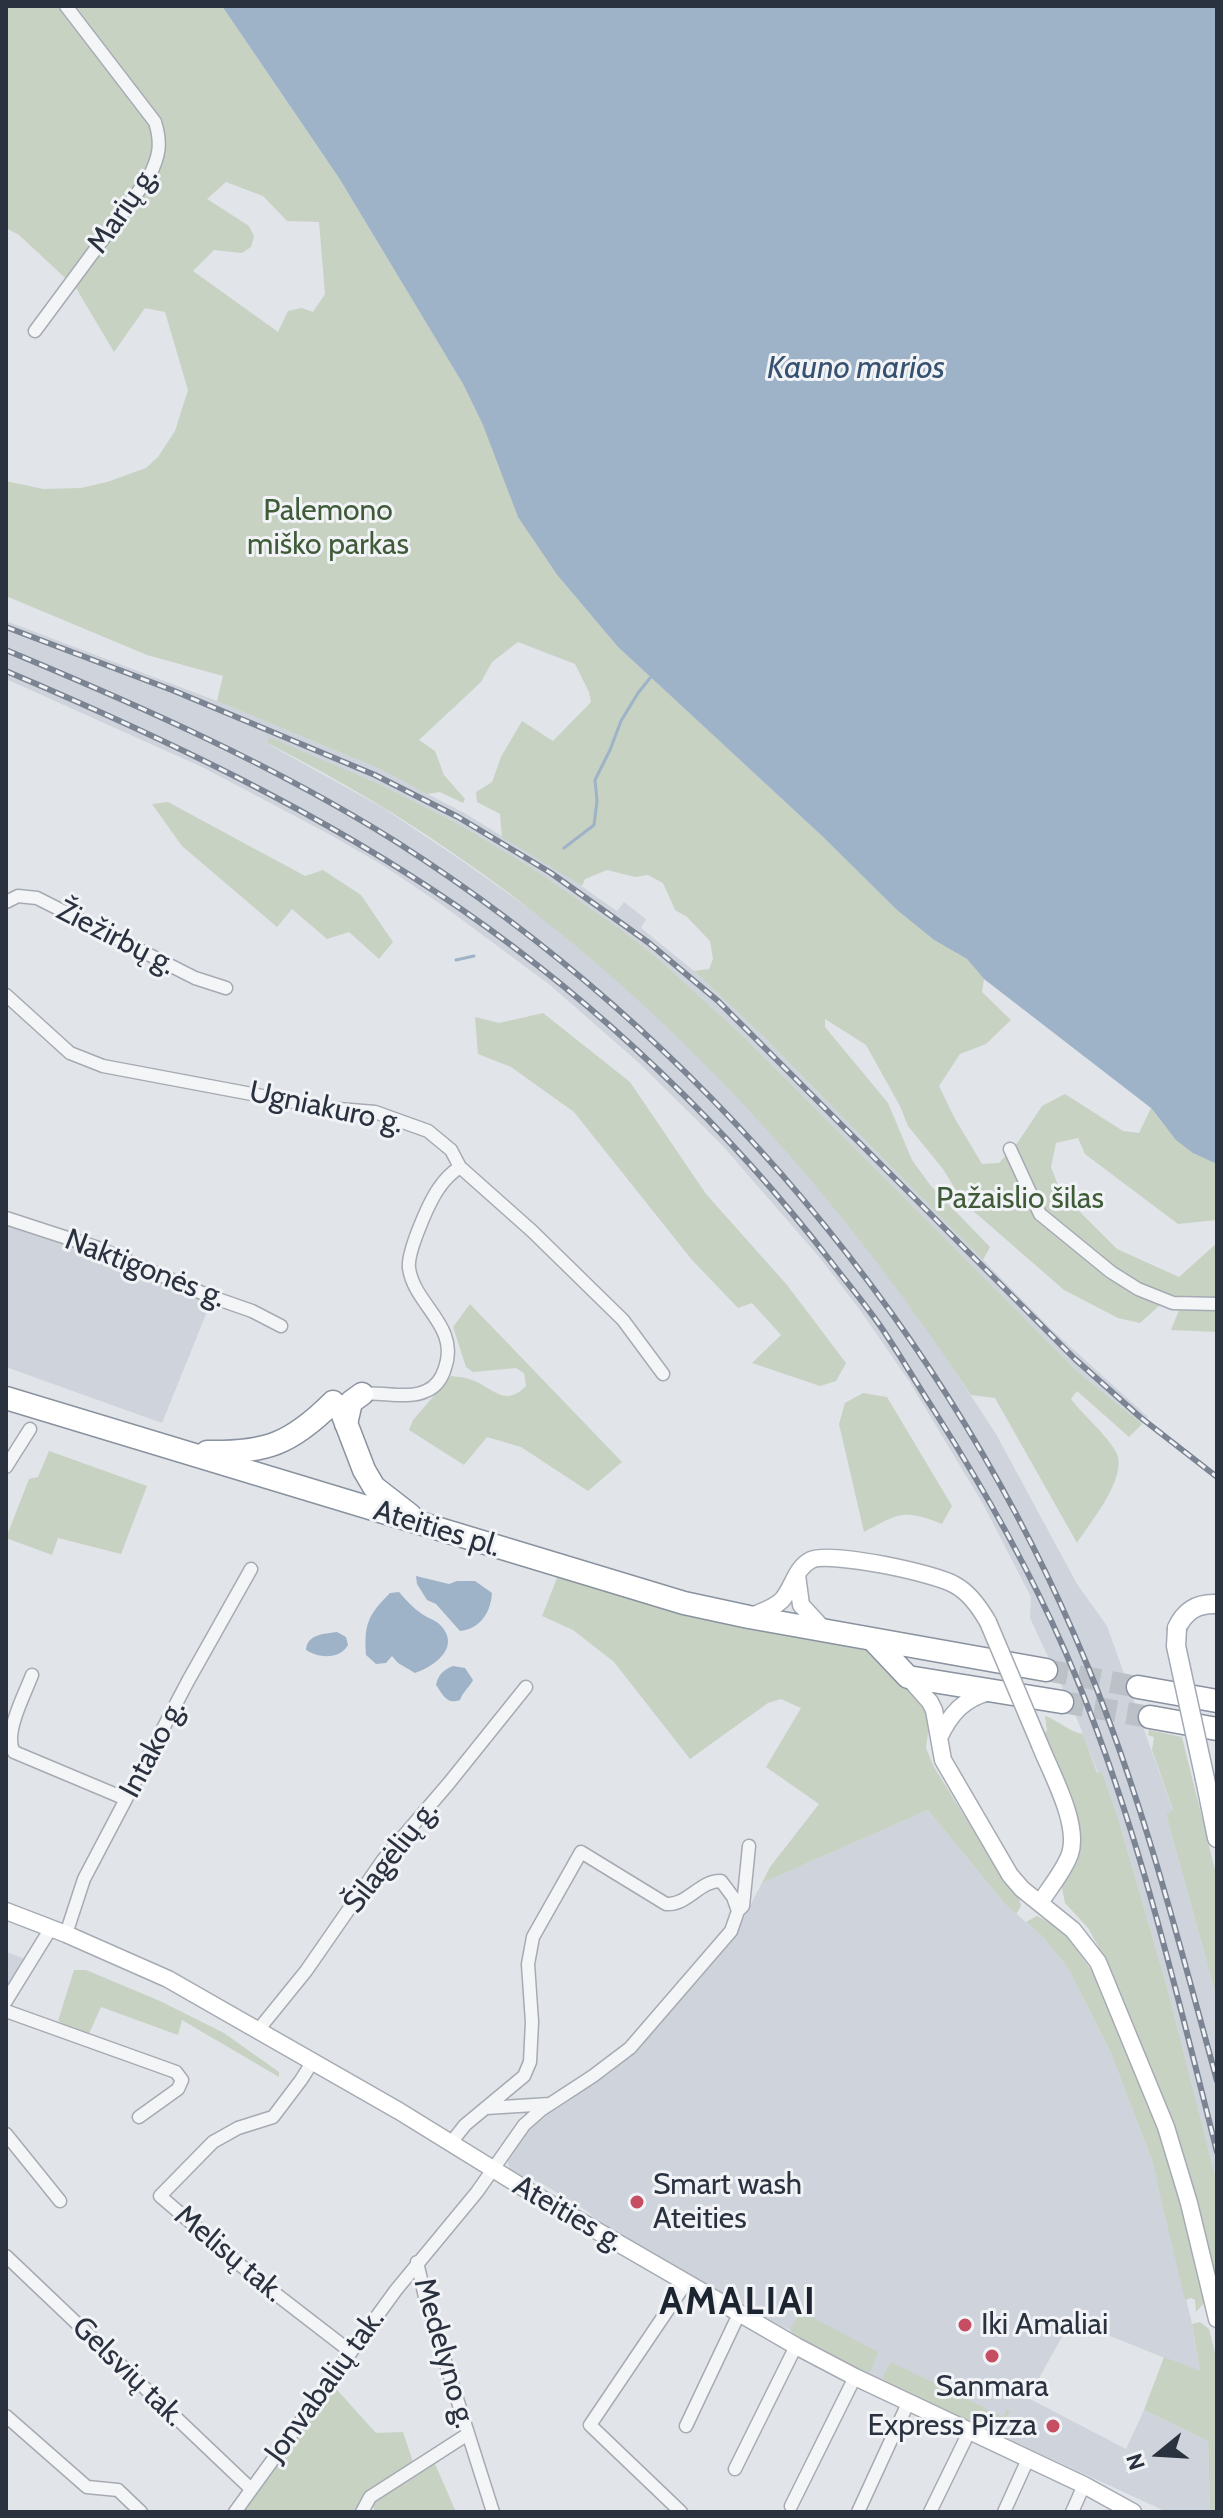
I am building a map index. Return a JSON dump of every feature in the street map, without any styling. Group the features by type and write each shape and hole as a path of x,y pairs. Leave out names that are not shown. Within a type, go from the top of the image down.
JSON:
{"highway":[{"path":"346,1424 351,1402 362,1394"},
{"name":"Ateities pl.","path":"6,1398 652,1594 749,1617 1046,1670"},
{"path":"179,1451 241,1452 277,1444 299,1433 333,1402 341,1410 364,1470 374,1487 424,1525"},
{"path":"873,1640 908,1677 1062,1702"},
{"path":"1138,1687 1217,1701"},
{"path":"1150,1717 1217,1729"}],"main road":[{"path":"749,1617 780,1602 797,1573 810,1561 829,1557 941,1578 958,1586 969,1596 988,1622 1069,1819 1073,1842 1064,1865 1040,1903"},
{"path":"797,1573 801,1605 826,1631"},
{"path":"1217,1604 1196,1606 1181,1619 1176,1646 1217,1838"},
{"path":"908,1677 930,1702 943,1760 1010,1875 1081,1938 1104,1975 1166,2127 1189,2203 1217,2319"},
{"path":"938,1740 960,1705 976,1696 999,1690"},
{"name":"Ateities g.","path":"6,1911 156,1973 259,2029 493,2170 796,2346 1084,2485 1133,2512"}],"street":[{"name":"Marių g.","path":"35,331 149,177 159,157 160,139 155,122 66,6"},
{"name":"Žiežirbų g.","path":"6,902 18,896 37,898 195,978 226,988"},
{"name":"Ugniakuro g.","path":"6,995 70,1053 103,1066 326,1108 375,1112 428,1131 451,1150 460,1167 532,1231 623,1320 663,1374"},
{"path":"1010,1149 1040,1214 1111,1272 1138,1289 1173,1303 1217,1304"},
{"path":"333,1402 362,1394 424,1393 435,1386 443,1374 448,1359 448,1344 443,1329 413,1279 409,1268 410,1255 436,1192 448,1176 460,1167"},
{"name":"Naktigonės g.","path":"6,1218 98,1248 252,1311 281,1326"},
{"path":"6,1467 30,1429"},
{"name":"Intako g.","path":"6,2001 58,1931 188,1681 251,1569"},
{"path":"32,1675 10,1735 14,1752 126,1799"},
{"name":"Šilagėlių g.","path":"259,2029 306,1971 383,1860 526,1687"},
{"name":"Medelyno g.","path":"493,2512 426,2301 417,2262 477,2192 524,2125 630,2048 731,1931 743,1906 749,1846"},
{"path":"450,2144 465,2125 524,2076 530,2062 532,2022 528,1964 533,1937 581,1852 666,1904 672,1905 715,1880 721,1881 733,1897 738,1911"},
{"path":"6,2011 176,2072 182,2080 178,2089 139,2117"},
{"name":"Melisų tak.","path":"313,2061 273,2117 238,2128 213,2142 160,2196 259,2281 351,2352"},
{"path":"486,2108 550,2104"},
{"path":"6,2134 60,2201"},
{"name":"Gelsvių tak.","path":"6,2256 250,2488"},
{"name":"Jonvabalių tak.","path":"235,2512 417,2262"},
{"path":"681,2512 590,2425 686,2283"},
{"path":"686,2426 739,2314"},
{"path":"735,2469 796,2346"},
{"path":"791,2506 855,2377"},
{"path":"858,2512 909,2401"},
{"path":"6,2416 87,2487 118,2490 141,2512"},
{"path":"930,2512 970,2430"},
{"path":"362,2512 370,2497 468,2434"},
{"path":"1004,2512 1028,2459"},
{"path":"1072,2512 1084,2485"}],"shaded area":[{"path":"6,621 217,701 380,769 466,814 567,876 617,911 624,902 646,919 641,928 694,971 764,1037 1051,1329 1148,1417 1142,1424 1078,1372 743,1036 626,933 534,869 457,823 379,784 269,738 268,744 380,806 461,860 541,917 619,981 695,1052 798,1162 872,1253 926,1327 996,1434 1077,1584 1107,1626 1173,1811 1166,1814 1217,1999 1217,2183 1168,1991 1118,1818 1102,1772 1098,1773 1077,1719 1030,1618 1031,1597 983,1504 909,1381 820,1258 722,1145 639,1063 550,985 442,905 325,832 202,767 6,679"},
{"path":"6,1211 96,1243 215,1292 162,1423 6,1367"},
{"path":"928,1810 1005,1904 1043,1937 1068,1968 1110,2051 1152,2160 1191,2319 1200,2372 1100,2332 1068,2326 1028,2398 1126,2449 1144,2410 1208,2441 1210,2512 1167,2512 884,2382 603,2226 587,2211 509,2168 507,2159 524,2131 613,2071 655,2026 742,1921 762,1883"},
{"path":"6,1952 26,1959 6,1990"}],"green space":[{"path":"6,6 60,6 123,88 159,124 149,103 71,6 222,6 339,178 463,384 558,576 618,647 822,836 897,910 934,940 967,959 984,979 982,992 1011,1020 986,1044 960,1054 939,1086 982,1164 999,1163 1018,1142 1042,1106 1065,1094 1123,1131 1139,1133 1151,1108 1180,1141 1217,1164 1217,1220 1178,1224 1085,1154 1078,1138 1056,1143 1051,1167 1061,1193 1117,1249 1179,1277 1217,1243 1217,1332 1171,1330 1181,1305 1169,1297 1140,1323 1118,1318 1064,1290 963,1202 943,1169 908,1126 866,1045 825,1019 825,1027 888,1103 912,1160 931,1186 990,1247 983,1260 764,1037 694,971 709,969 713,959 710,941 687,917 675,910 663,883 648,875 635,877 607,870 585,879 582,886 502,837 500,814 477,802 476,792 492,782 501,757 522,721 553,741 591,702 575,664 518,642 492,662 481,682 419,740 435,751 444,775 465,799 463,803 440,792 427,794 380,769 217,701 223,676 147,655 6,596 6,481 43,489 81,488 146,468 158,457 175,431 188,390 165,312 145,308 114,352 76,288 19,235 6,228","holes":["226,182 263,196 287,221 319,222 325,294 313,312 302,308 288,311 278,332 193,271 214,250 242,253 251,247 254,236 249,226 207,199"]},
{"path":"269,737 379,784 457,823 534,869 626,933 743,1036 1078,1372 1142,1424 1129,1437 1077,1391 1071,1399 1112,1445 1119,1462 1113,1486 1077,1543 995,1398 971,1395 902,1295 827,1200 747,1109 662,1022 571,942 475,868 374,802 267,743"},
{"path":"168,802 305,876 323,870 361,895 393,942 379,959 349,932 327,939 292,909 277,927 182,846 152,804"},
{"path":"543,1013 630,1082 706,1194 787,1285 846,1363 836,1381 820,1386 752,1363 781,1335 752,1303 738,1308 692,1260 574,1112 511,1067 478,1054 475,1017 499,1023"},
{"path":"470,1304 622,1462 588,1491 521,1447 487,1437 464,1465 409,1430 413,1420 451,1376 480,1383 505,1396 526,1386 524,1373 516,1368 473,1372 466,1367 453,1327"},
{"path":"863,1393 887,1397 952,1506 942,1524 918,1516 902,1515 864,1532 839,1424 845,1403"},
{"path":"49,1451 147,1486 121,1554 58,1538 52,1555 6,1538 29,1479 38,1477"},
{"path":"559,1573 642,1600 864,1649 878,1655 918,1698 927,1713 926,1748 934,1767 1007,1885 1019,1899 1021,1906 1016,1914 928,1810 762,1883 770,1867 819,1804 766,1767 801,1708 781,1699 768,1703 690,1759 614,1662 573,1630 542,1616"},
{"path":"1045,1716 1083,1734 1097,1773 1102,1772 1118,1818 1168,1991 1217,2183 1217,2290 1154,2081 1098,1946 1088,1928 1065,1903 1062,1888 1078,1860 1079,1833 1069,1797 1044,1733 1047,1731"},
{"path":"1149,1730 1182,1737 1217,1878 1217,1999 1166,1814 1173,1810 1152,1750 1154,1737 1148,1735"},
{"path":"1037,1916 1070,1940 1092,1971 1163,2142 1176,2180 1205,2302 1196,2312 1195,2300 1185,2300 1152,2160 1110,2051 1068,1968 1043,1937 1026,1922"},
{"path":"74,1970 86,1970 160,2001 224,2033 279,2072 279,2077 182,2020 178,2035 101,2007 88,2036 58,2021"},
{"path":"804,2313 878,2352 871,2371 864,2372 794,2334 790,2330 799,2314"},
{"path":"1200,2322 1209,2329 1217,2361 1217,2512 1210,2512 1208,2441 1144,2410 1164,2357 1200,2371 1192,2324"},
{"path":"891,2362 1003,2417 1007,2410 1010,2411 998,2432 993,2434 884,2382 883,2376"},
{"path":"329,2381 376,2433 403,2432 415,2468 432,2457 456,2512 375,2512 370,2498 362,2512 235,2512"}],"water":[{"name":"Kauno marios","path":"222,6 1217,6 1217,1164 1193,1153 1176,1140 1151,1108 984,979 967,959 934,940 897,910 822,836 618,647 558,576 518,517 483,425 463,384 339,178"},
{"path":"416,1576 449,1584 475,1581 492,1593 484,1618 474,1627 460,1631 436,1604 427,1600 417,1584"},
{"path":"399,1592 419,1612 438,1623 448,1639 444,1654 415,1673 392,1656 386,1663 376,1664 366,1655 367,1628 372,1614 390,1593"},
{"path":"337,1632 346,1637 348,1645 340,1653 322,1656 306,1650 313,1638"},
{"path":"453,1666 465,1668 473,1680 460,1700 456,1701 446,1698 436,1685 442,1673"}],"waterway":[{"path":"564,848 594,825 597,801 595,780 621,721 650,678"},
{"path":"456,960 474,956"}],"tunnel":[{"path":"1046,1670 1138,1687"},
{"path":"1062,1702 1150,1717"}],"railway":[{"path":"6,627 172,690 375,775 458,817 551,873 649,943 718,1001 1075,1359 1140,1417 1217,1477"},
{"path":"6,650 253,761 395,841 507,919 613,1005 713,1100 804,1201 889,1309 964,1423 1031,1543 1088,1667 1126,1769 1159,1872 1217,2081"},
{"path":"6,671 240,779 353,840 461,909 563,986 660,1072 706,1117 792,1213 895,1348 988,1499 1051,1620 1090,1712 1133,1836 1217,2152"}],"place":[{"name":"Smart wash Ateities","path":"637,2202"},
{"name":"Iki Amaliai","path":"965,2325"},
{"name":"Sanmara","path":"992,2356"},
{"name":"Express Pizza","path":"1053,2426"}],"district":[{"name":"AMALIAI","path":"738,2303"}],"park label":[{"name":"Palemono miško parkas","path":"328,528"},
{"name":"Pažaislio šilas","path":"1020,1199"}]}
